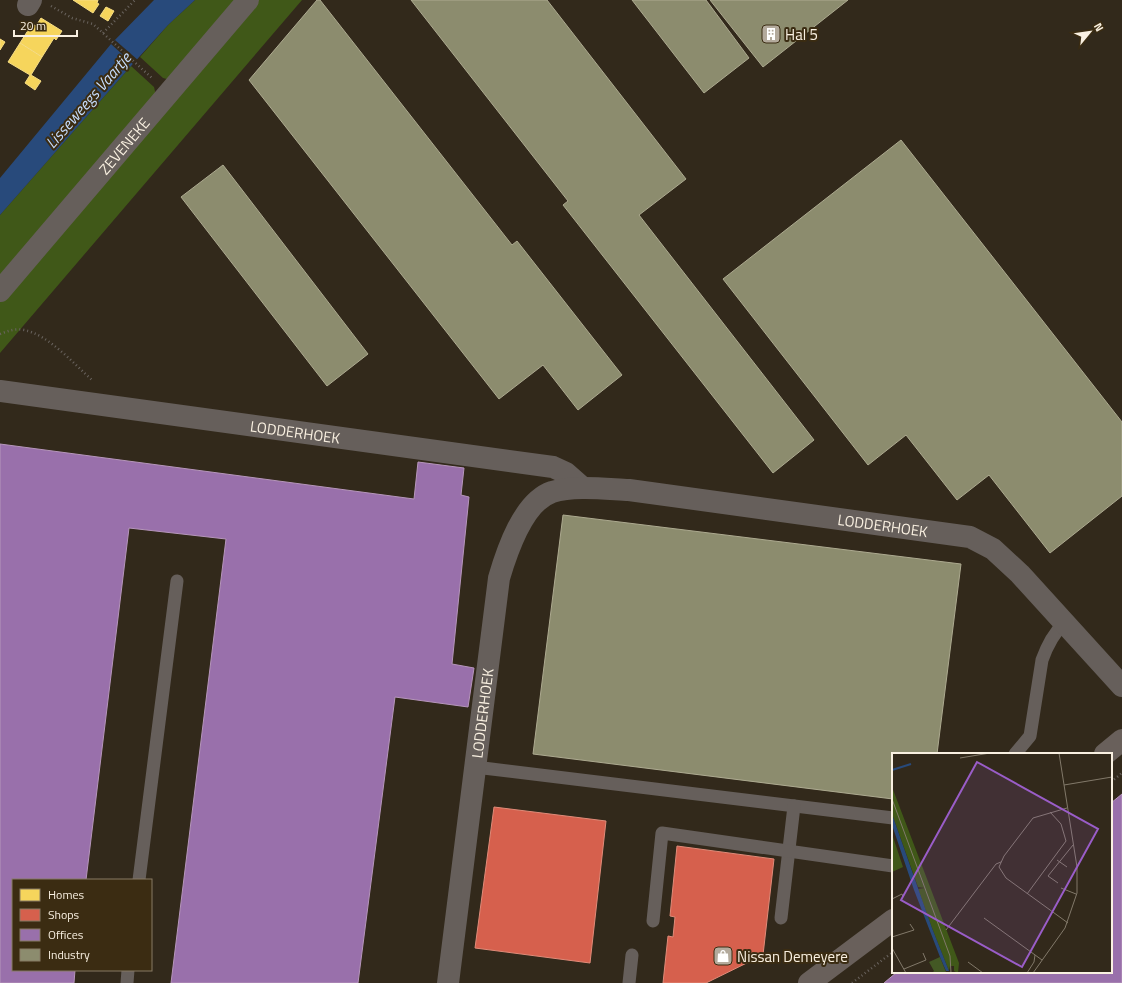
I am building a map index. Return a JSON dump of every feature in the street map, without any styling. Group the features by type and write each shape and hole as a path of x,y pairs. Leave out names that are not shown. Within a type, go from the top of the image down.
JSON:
{"main road":[{"path":"1106,753 1122,740"},
{"path":"809,983 892,921"}],"street":[{"name":"ZEVENEKE","path":"0,291 248,0"},
{"name":"LODDERHOEK","path":"0,391 553,467 566,474 583,488"},
{"name":"LODDERHOEK","path":"448,983 499,578 506,556 527,514 543,496 554,492 583,488 629,490 970,537 993,549 1020,574 1122,686"}],"lane":[{"path":"140,879 177,581"},
{"path":"1016,753 1030,736 1042,660 1054,636 1064,623"},
{"path":"475,767 892,818"},
{"path":"782,918 794,806"},
{"path":"653,921 662,833 892,866"},
{"path":"630,983 632,954"},
{"path":"127,983 128,971"}],"path":[{"path":"103,33 135,0"},
{"path":"36,3 72,18 93,24 138,64"},
{"path":"0,334 12,330 24,330 36,334 59,349 122,408"},
{"path":"1112,781 1122,773"},
{"path":"852,983 892,953"}],"green space":[{"path":"195,0 302,0 0,353 0,215 131,66 154,87 159,109 182,83 163,78 140,57 168,25"}],"water":[{"name":"Lisseweegs Vaartje","path":"154,0 195,0 168,25 0,215 0,178 111,44"}],"pier":[{"path":"115,40 139,61 134,65 111,44"}],"building: Homes":[{"path":"73,0 98,0 97,3 99,4 93,13"},
{"path":"106,7 114,11 108,21 100,16"},
{"path":"41,18 62,31 56,40 54,38 42,57 20,43 32,24 36,26"},
{"path":"0,39 5,42 0,50"},
{"path":"20,43 42,57 31,75 41,81 35,90 25,83 30,75 8,62"}],"building: Shops":[{"path":"494,807 606,821 590,963 475,948"},
{"path":"677,846 774,859 763,955 706,983 663,983 668,936 673,937 675,917 670,916"}],"building: Offices":[{"path":"0,444 414,499 418,462 464,468 461,495 469,497 452,664 474,668 468,707 395,697 358,983 171,983 226,539 129,528 86,879 12,879 12,971 75,971 74,983 0,983"},
{"path":"1122,794 1122,983 884,983 896,973 1112,973 1112,802"}],"building: Industry":[{"path":"317,0 320,0 512,245 517,241 622,375 578,410 543,365 499,399 249,80"},
{"path":"411,0 547,0 686,179 639,215 814,440 773,473 563,205 568,201"},
{"path":"632,0 706,0 749,58 704,93"},
{"name":"Hal 5","path":"710,0 848,0 763,67"},
{"path":"901,140 1122,422 1122,496 1050,553 989,475 957,500 906,435 868,465 723,279"},
{"path":"223,165 368,354 327,386 181,197"},
{"path":"563,515 961,564 937,753 892,753 892,799 533,754"}],"place":[{"name":"Hal 5","path":"771,34"},
{"name":"Nissan Demeyere","path":"723,956"}]}
